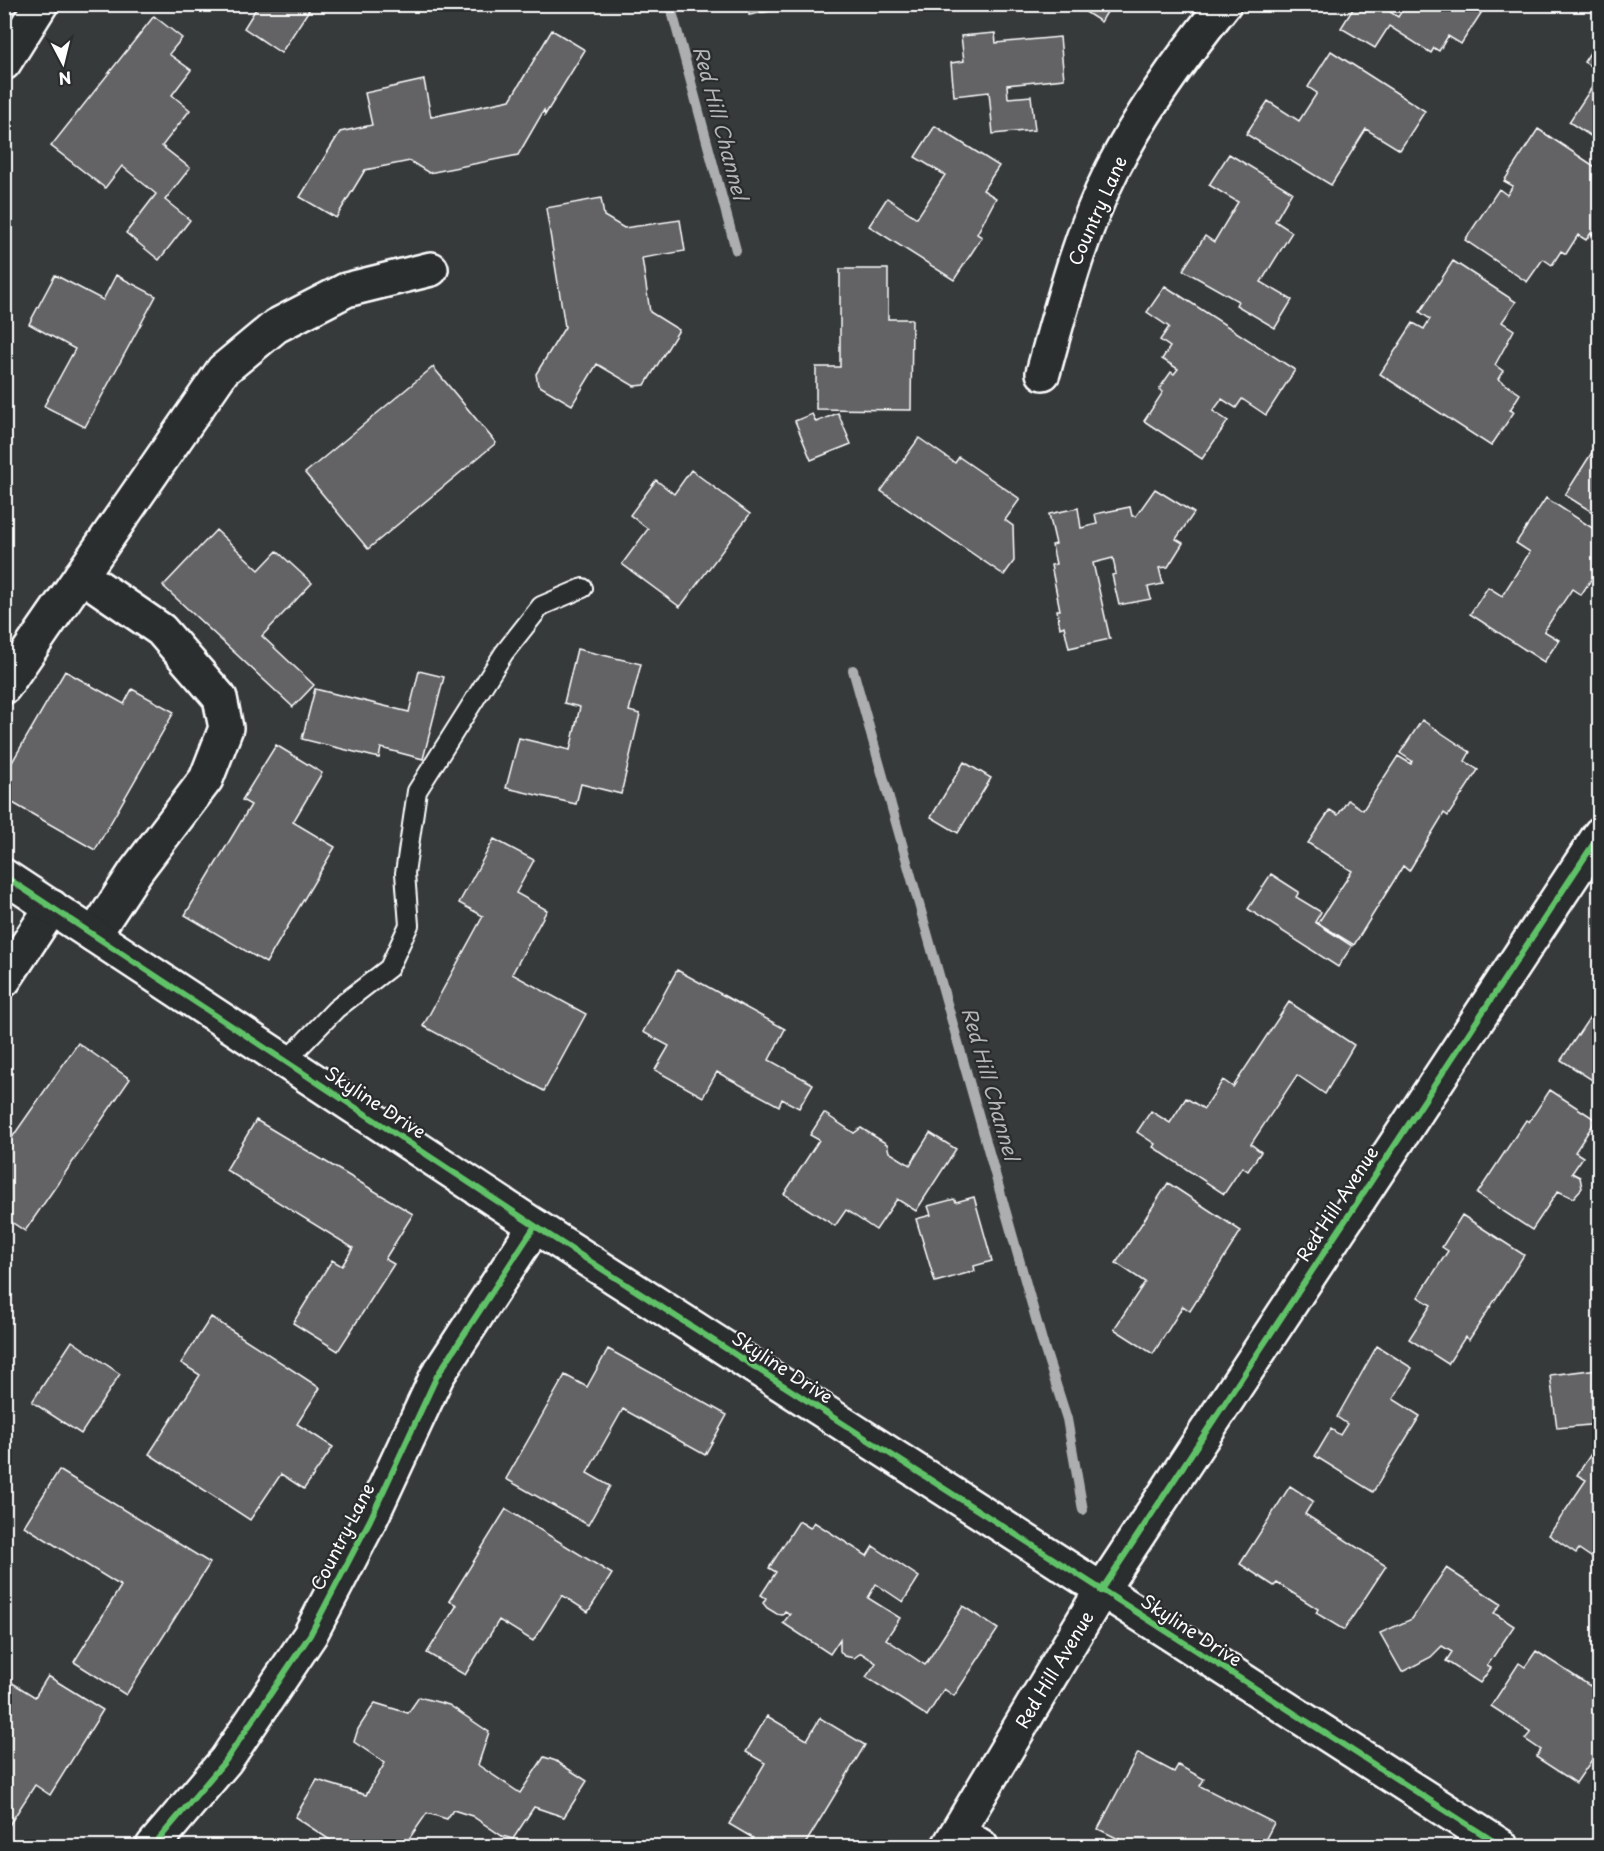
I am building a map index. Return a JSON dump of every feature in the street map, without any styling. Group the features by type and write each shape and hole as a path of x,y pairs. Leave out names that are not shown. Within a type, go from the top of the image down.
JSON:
{"street":[{"path":"4,63 41,4"},
{"name":"Country Lane","path":"1043,372 1071,272 1112,170 1163,86 1224,4"},
{"path":"4,687 223,370 276,326 346,290 431,269"},
{"path":"81,574 161,630 220,698 226,728 206,779 136,870 94,935"},
{"name":"Red Hill Avenue","path":"962,1842 1101,1591 1599,834"},
{"name":"Skyline Drive","path":"4,876 535,1226 1501,1846"},
{"path":"4,980 52,907"},
{"name":"Country Lane","path":"153,1846 226,1760 310,1635 370,1520 437,1376 535,1226"}],"lane":[{"path":"285,1062 336,1009 389,968 410,926 405,873 417,791 504,653 541,606 583,588"}],"building":[{"path":"259,4 307,4 311,7 281,53 244,28"},
{"path":"715,4 747,4 716,10"},
{"path":"748,4 807,4 749,15"},
{"path":"1073,4 1112,4 1101,22"},
{"path":"1356,4 1378,4 1398,17 1406,4 1487,4 1461,44 1448,36 1439,51 1434,48 1431,53 1389,26 1375,48 1341,28"},
{"path":"154,16 182,38 169,54 191,70 172,95 190,110 162,146 190,168 165,200 190,220 159,260 126,233 156,194 122,166 105,188 51,146"},
{"path":"552,30 585,50 545,115 544,110 518,155 429,173 410,161 365,170 336,218 300,197 340,132 372,125 365,93 424,80 431,117 510,100"},
{"path":"995,33 996,43 1060,37 1064,79 1007,85 1008,98 1031,96 1035,130 993,134 989,92 954,96 951,63 964,61 961,36"},
{"path":"1600,37 1600,72 1584,62"},
{"path":"1331,51 1425,111 1400,150 1366,129 1331,185 1246,134 1268,101 1299,121 1317,93 1308,87"},
{"path":"1600,75 1600,142 1569,122"},
{"path":"935,126 999,166 983,190 996,198 977,234 982,237 954,280 869,226 887,198 917,218 945,175 915,157"},
{"path":"1538,129 1600,170 1600,238 1591,233 1586,240 1578,235 1566,254 1561,251 1552,265 1543,259 1527,282 1465,240 1499,189 1507,195 1513,186 1504,181"},
{"path":"1229,154 1292,192 1275,221 1292,232 1261,282 1292,300 1275,328 1236,305 1238,301 1183,270 1205,236 1214,242 1238,202 1209,185"},
{"path":"601,198 604,216 624,228 680,220 685,251 642,258 650,312 679,330 645,385 634,386 597,364 572,405 538,385 536,374 565,327 546,208"},
{"path":"1453,261 1516,302 1502,322 1514,330 1495,365 1503,371 1498,379 1520,394 1510,410 1514,412 1491,446 1380,374 1413,323 1424,329 1430,319 1420,312"},
{"path":"840,269 888,269 888,319 912,319 911,410 816,409 816,367 840,367"},
{"path":"55,275 103,300 116,275 156,296 85,427 44,406 75,349 29,324"},
{"path":"1165,286 1295,370 1266,415 1242,399 1236,408 1222,399 1213,411 1228,421 1202,459 1144,421 1163,392 1159,389 1171,372 1174,374 1178,369 1162,359 1170,347 1160,340 1169,327 1147,312"},
{"path":"433,367 496,443 368,549 305,473"},
{"path":"4,389 9,389 4,426"},
{"path":"838,413 851,444 811,460 795,421 812,414 816,422"},
{"path":"919,438 955,463 959,457 1020,499 1005,520 1013,526 1014,561 1004,575 881,491"},
{"path":"1596,446 1600,448 1600,517 1565,495"},
{"path":"691,470 750,514 680,607 622,564 648,529 630,515 656,480 674,494"},
{"path":"1155,489 1194,513 1176,539 1183,543 1168,567 1159,568 1163,584 1148,587 1151,599 1119,605 1112,575 1116,574 1113,558 1093,563 1110,639 1069,648 1064,626 1060,628 1057,610 1060,610 1051,565 1056,564 1052,545 1056,544 1049,514 1078,508 1081,528 1097,524 1095,514 1130,507 1132,516 1136,516"},
{"path":"1546,498 1600,533 1600,566 1581,595 1572,589 1544,631 1559,640 1544,662 1470,614 1488,587 1502,596 1530,552 1516,543"},
{"path":"216,530 259,570 277,551 312,583 262,636 314,685 293,707 163,586"},
{"path":"577,649 641,664 629,711 640,714 621,794 581,784 576,804 506,788 519,738 570,750 580,707 564,703"},
{"path":"65,671 124,704 132,689 174,712 95,850 4,798 4,776"},
{"path":"419,671 444,677 423,759 381,748 379,758 302,739 315,689 409,712"},
{"path":"1422,720 1470,752 1465,761 1478,770 1448,816 1444,813 1409,871 1403,866 1354,945 1318,923 1352,871 1308,843 1330,810 1338,815 1348,800 1363,810 1398,756 1411,764 1412,761 1400,753"},
{"path":"276,745 322,773 293,822 335,847 266,963 185,915 251,805 242,800"},
{"path":"964,762 991,778 958,833 931,817"},
{"path":"494,839 534,860 516,893 547,910 512,974 586,1014 544,1091 423,1026 483,916 459,903"},
{"path":"1271,874 1299,892 1296,897 1321,912 1315,922 1352,946 1338,967 1248,909"},
{"path":"677,970 785,1029 769,1060 813,1084 799,1108 782,1099 779,1106 717,1072 703,1097 655,1070 669,1046 643,1032"},
{"path":"1289,1002 1354,1045 1325,1094 1297,1075 1251,1144 1261,1152 1248,1171 1242,1167 1224,1194 1153,1147 1155,1144 1137,1132 1151,1111 1170,1123 1186,1098 1204,1109 1223,1080 1233,1087"},
{"path":"1600,1002 1600,1085 1561,1060"},
{"path":"78,1043 130,1079 25,1231 4,1217 4,1149"},
{"path":"1550,1090 1596,1120 1575,1152 1583,1157 1572,1173 1580,1177 1582,1188 1573,1198 1558,1191 1532,1230 1477,1194 1526,1120 1529,1122"},
{"path":"824,1113 854,1133 861,1128 887,1144 889,1152 910,1165 930,1133 956,1149 916,1211 897,1199 876,1230 846,1210 835,1226 784,1194 819,1140 810,1135"},
{"path":"256,1120 413,1214 385,1259 394,1264 338,1351 293,1323 332,1260 342,1266 353,1248 226,1170"},
{"path":"1168,1183 1241,1231 1190,1311 1183,1306 1153,1354 1114,1329 1145,1282 1116,1263"},
{"path":"974,1197 992,1261 974,1266 975,1271 935,1282 916,1219 931,1215 928,1206 954,1199 956,1202"},
{"path":"1462,1215 1524,1255 1469,1340 1465,1337 1448,1364 1409,1339 1431,1305 1418,1297 1448,1251 1442,1247"},
{"path":"211,1317 320,1388 297,1424 333,1447 304,1489 281,1474 250,1520 149,1454 200,1375 181,1363"},
{"path":"72,1341 120,1374 81,1434 32,1402"},
{"path":"1377,1346 1412,1368 1393,1399 1420,1416 1373,1492 1315,1456 1331,1429 1340,1435 1347,1424 1337,1417"},
{"path":"608,1349 727,1415 705,1455 623,1409 587,1473 610,1486 588,1525 506,1479 565,1375 587,1387"},
{"path":"1600,1366 1600,1424 1557,1428 1550,1375 1598,1369"},
{"path":"1599,1442 1600,1563 1579,1549 1576,1553 1549,1535 1586,1480 1577,1475"},
{"path":"59,1470 210,1563 126,1695 74,1662 121,1586 24,1526"},
{"path":"1290,1486 1313,1501 1305,1514 1386,1566 1344,1630 1316,1613 1318,1609 1277,1583 1274,1586 1240,1564"},
{"path":"506,1509 612,1574 588,1612 562,1595 533,1641 499,1620 465,1675 427,1653 457,1605 449,1601"},
{"path":"799,1521 810,1528 814,1522 867,1556 873,1546 919,1577 903,1602 876,1584 868,1598 900,1618 886,1639 925,1665 963,1606 998,1629 954,1696 944,1689 927,1716 866,1677 876,1663 861,1653 854,1658 844,1656 840,1651 840,1639 830,1654 783,1623 790,1614 785,1611 782,1615 777,1614 767,1608 763,1603 766,1598 761,1595 776,1572 769,1568"},
{"path":"1446,1568 1501,1604 1494,1613 1514,1626 1487,1666 1491,1668 1480,1683 1446,1661 1452,1652 1442,1646 1431,1657 1402,1672 1380,1633 1412,1619"},
{"path":"1536,1651 1590,1686 1600,1671 1600,1748 1576,1783 1536,1757 1541,1750 1525,1739 1531,1732 1491,1706 1519,1663 1525,1667"},
{"path":"48,1676 103,1710 50,1795 35,1785 4,1833 4,1693 11,1682 35,1697"},
{"path":"419,1697 449,1705 489,1732 478,1765 520,1793 544,1757 556,1761 587,1781 564,1817 534,1807 513,1839 502,1836 472,1816 453,1810 447,1819 427,1813 404,1846 339,1846 295,1817 317,1780 366,1795 385,1763 354,1742 358,1729 375,1703 408,1713"},
{"path":"767,1716 807,1740 820,1718 865,1745 804,1846 748,1846 753,1838 729,1824 765,1763 746,1752"},
{"path":"1138,1753 1174,1772 1178,1765 1204,1779 1200,1786 1274,1823 1262,1846 1133,1846 1098,1829"}],"waterway":[{"name":"Red Hill Channel","path":"670,4 736,250"},
{"name":"Red Hill Channel","path":"853,670 1043,1344 1067,1419 1083,1510"}],"cycle path":[{"path":"1101,1591 1600,834"},
{"path":"4,876 535,1226 1501,1846"},
{"path":"153,1846 226,1760 310,1635 370,1520 437,1376 535,1226"}]}
